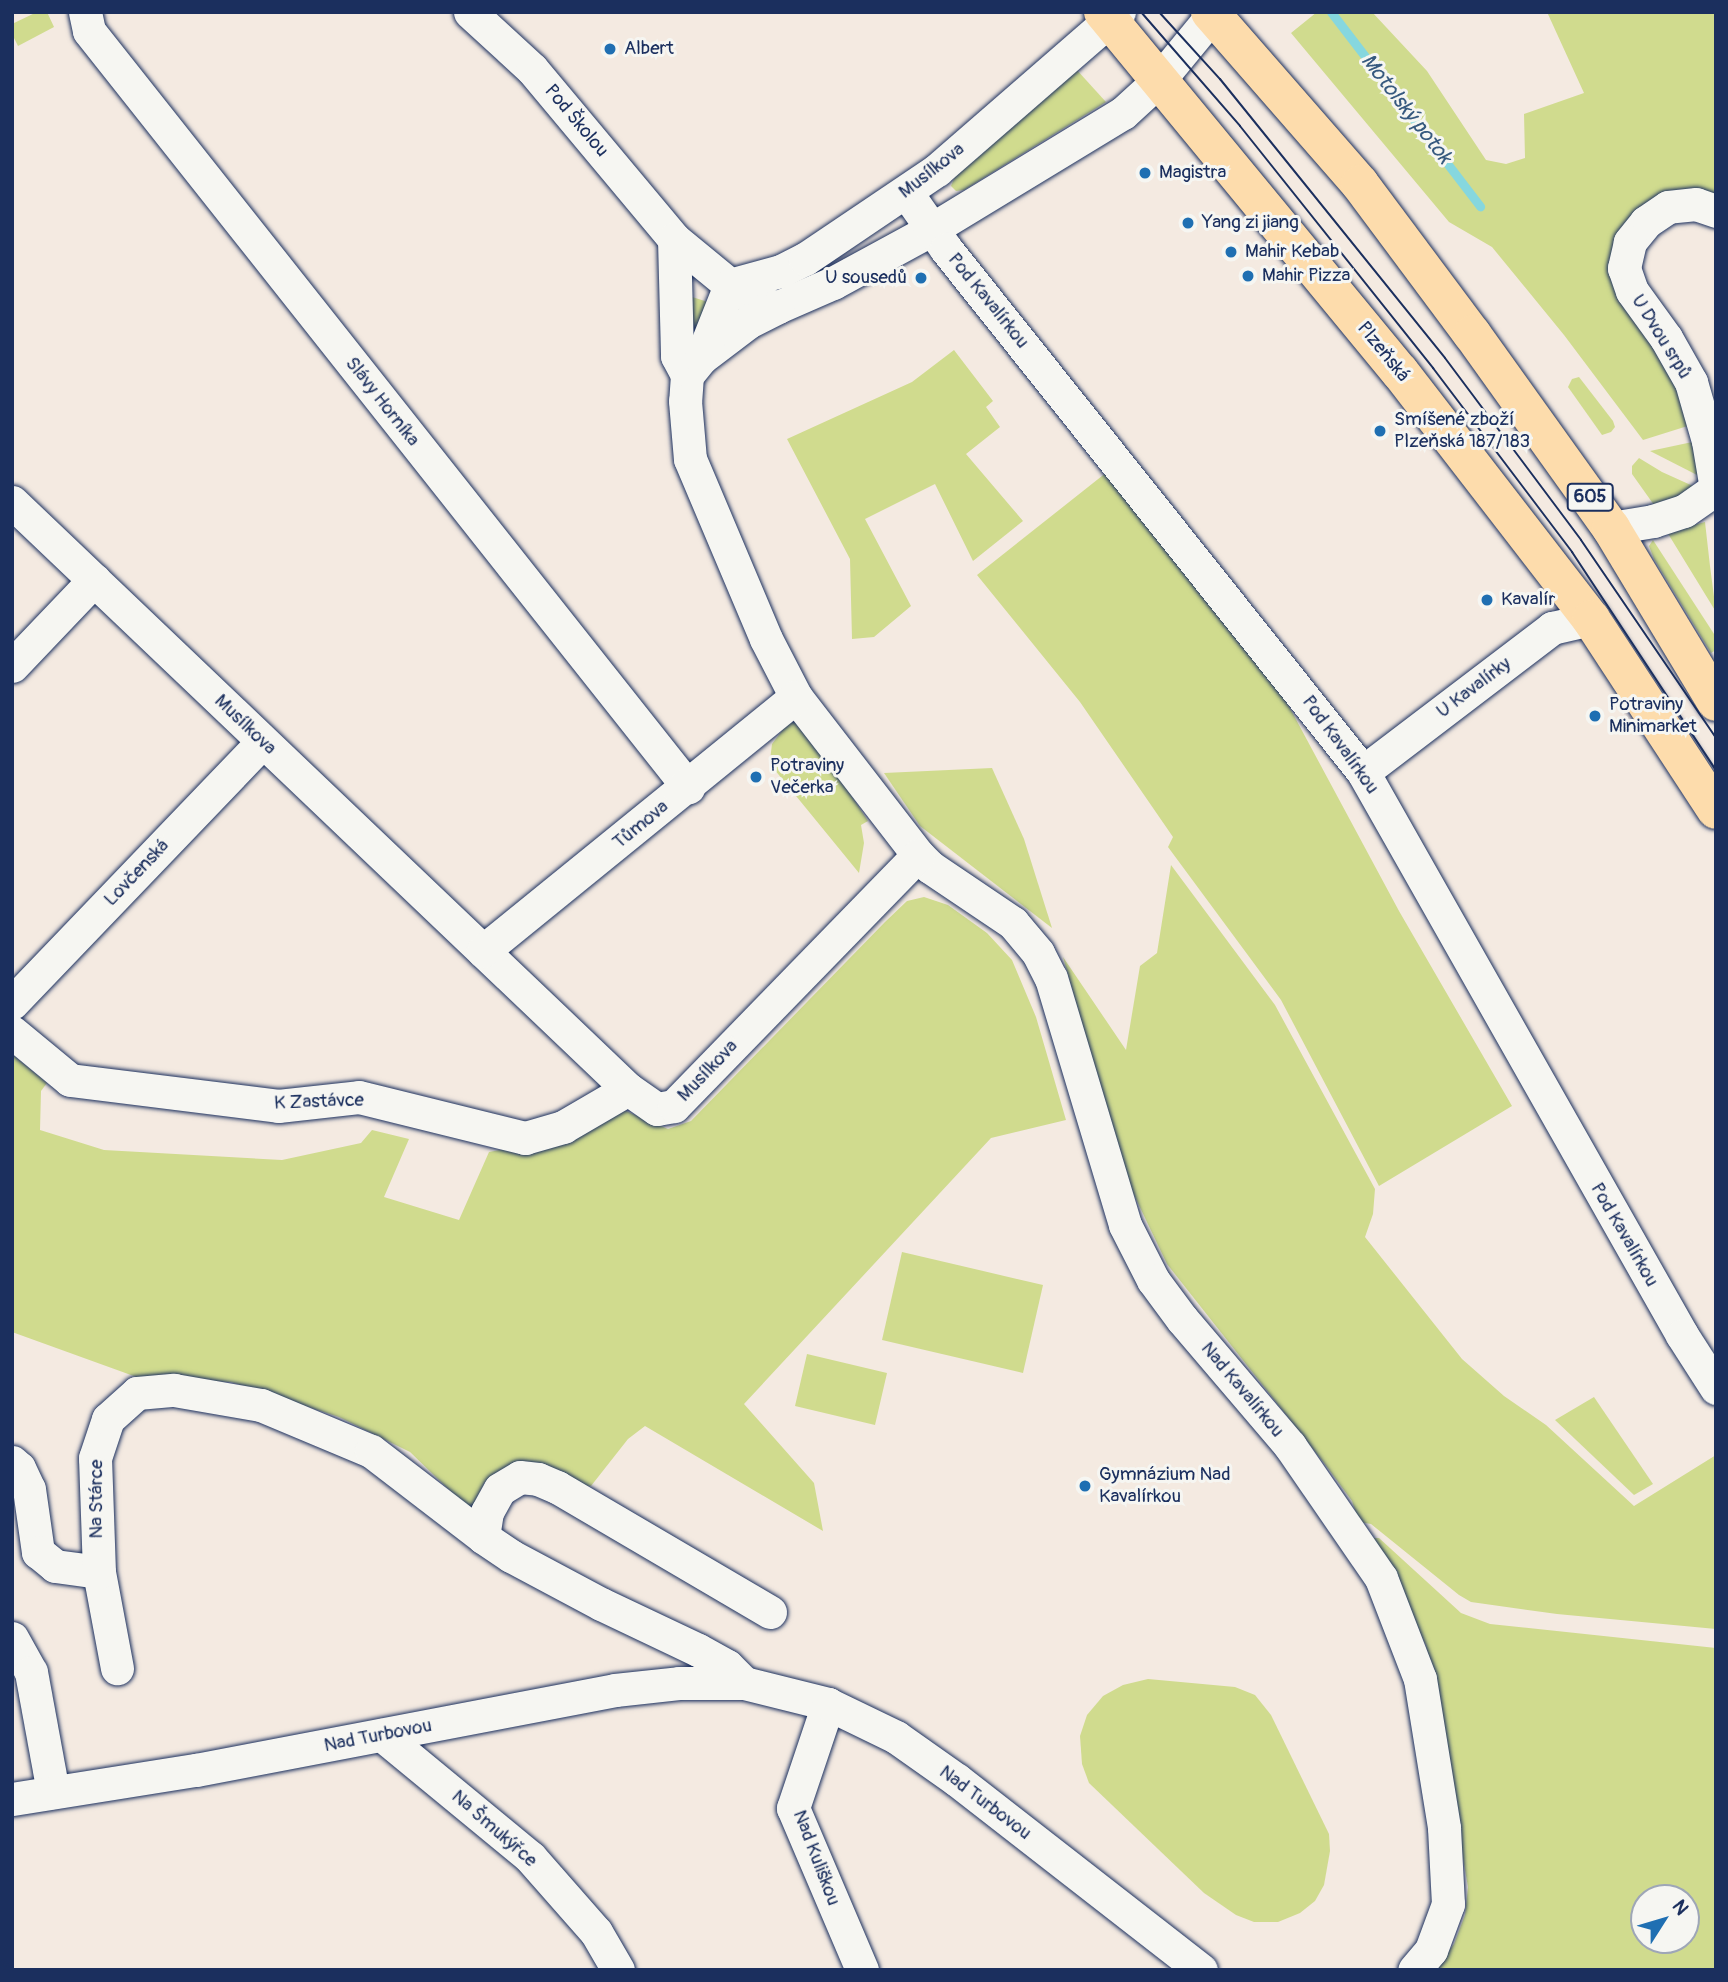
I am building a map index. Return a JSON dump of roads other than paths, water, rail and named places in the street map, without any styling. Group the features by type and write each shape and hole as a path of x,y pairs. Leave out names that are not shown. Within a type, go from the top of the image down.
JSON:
{"main road":[{"name":"605","path":"1213,13 1360,184 1611,527 1716,702"},
{"name":"Plzeňská","path":"1111,15 1160,80 1400,372 1591,619 1716,810"}],"street":[{"name":"Slávy Horníka","path":"85,12 89,31 688,787"},
{"name":"Pod Školou","path":"470,12 532,69 674,239 730,285"},
{"path":"694,367 747,323 833,283 932,229 1123,113 1160,80 1213,13"},
{"name":"Musílkova","path":"730,285 793,265 906,192 937,170 1111,15"},
{"name":"Pod Kavalírkou","path":"906,192 932,229 1363,772 1682,1335 1716,1388"},
{"name":"U Dvou srpů","path":"1611,527 1653,521 1684,511 1716,489 1708,441 1691,382 1666,338 1632,292 1624,268 1630,242 1646,222 1668,207 1696,204 1716,211"},
{"path":"674,239 677,356 694,367"},
{"path":"778,307 760,303 730,285 694,367 685,401 690,459 766,639 796,697 918,855"},
{"name":"Musílkova","path":"12,502 628,1089 657,1109 674,1106 918,855"},
{"path":"12,666 94,580"},
{"name":"U Kavalírky","path":"1363,772 1552,628 1591,619"},
{"name":"Tůmova","path":"483,951 796,697"},
{"name":"Lovčenská","path":"12,1003 262,742"},
{"name":"Nad Kavalírkou","path":"918,855 930,867 1013,923 1038,953 1051,978 1125,1225 1153,1280 1290,1447 1381,1578 1420,1679 1444,1828 1448,1904 1430,1950 1414,1970"},
{"name":"K Zastávce","path":"12,1032 70,1080 278,1106 359,1097 525,1138 563,1127 628,1089"},
{"name":"Nad Turbovou","path":"174,1390 261,1405 371,1451 483,1538 601,1604 727,1666 744,1683"},
{"name":"Na Stárce","path":"117,1668 99,1572 95,1458 108,1419 136,1393 174,1390"},
{"path":"12,1462 19,1468 29,1489 38,1552 55,1566 99,1572"},
{"path":"483,1538 487,1512 500,1489 520,1477 538,1479 557,1487 770,1612"},
{"path":"12,1638 31,1672 53,1792"},
{"name":"Nad Turbovou","path":"12,1799 196,1770 615,1690 679,1683 744,1683 828,1704 896,1737 957,1780 1201,1970"},
{"name":"Nad Kuliškou","path":"828,1704 793,1808 862,1970"},
{"name":"Na Šmukýřce","path":"382,1735 530,1857 596,1932 618,1970"}],"waterway":[{"name":"Motolský potok","path":"1331,12 1480,206"}],"tram line":[{"path":"1141,12 1240,126 1433,368 1572,552 1716,770"},
{"path":"1159,12 1220,79 1445,358 1581,540 1716,738"}],"place":[{"name":"Albert","path":"610,49"},
{"name":"Magistra","path":"1145,173"},
{"name":"Yang zi jiang","path":"1188,223"},
{"name":"Mahir Kebab","path":"1231,252"},
{"name":"Mahir Pizza","path":"1248,276"},
{"name":"U sousedů","path":"921,278"},
{"name":"Smíšené zboží Plzeňská 187/183","path":"1380,431"},
{"name":"Kavalír","path":"1487,600"},
{"name":"Potraviny Minimarket","path":"1595,716"},
{"name":"Potraviny Večerka","path":"756,777"},
{"name":"Gymnázium Nad Kavalírkou","path":"1085,1486"}]}
